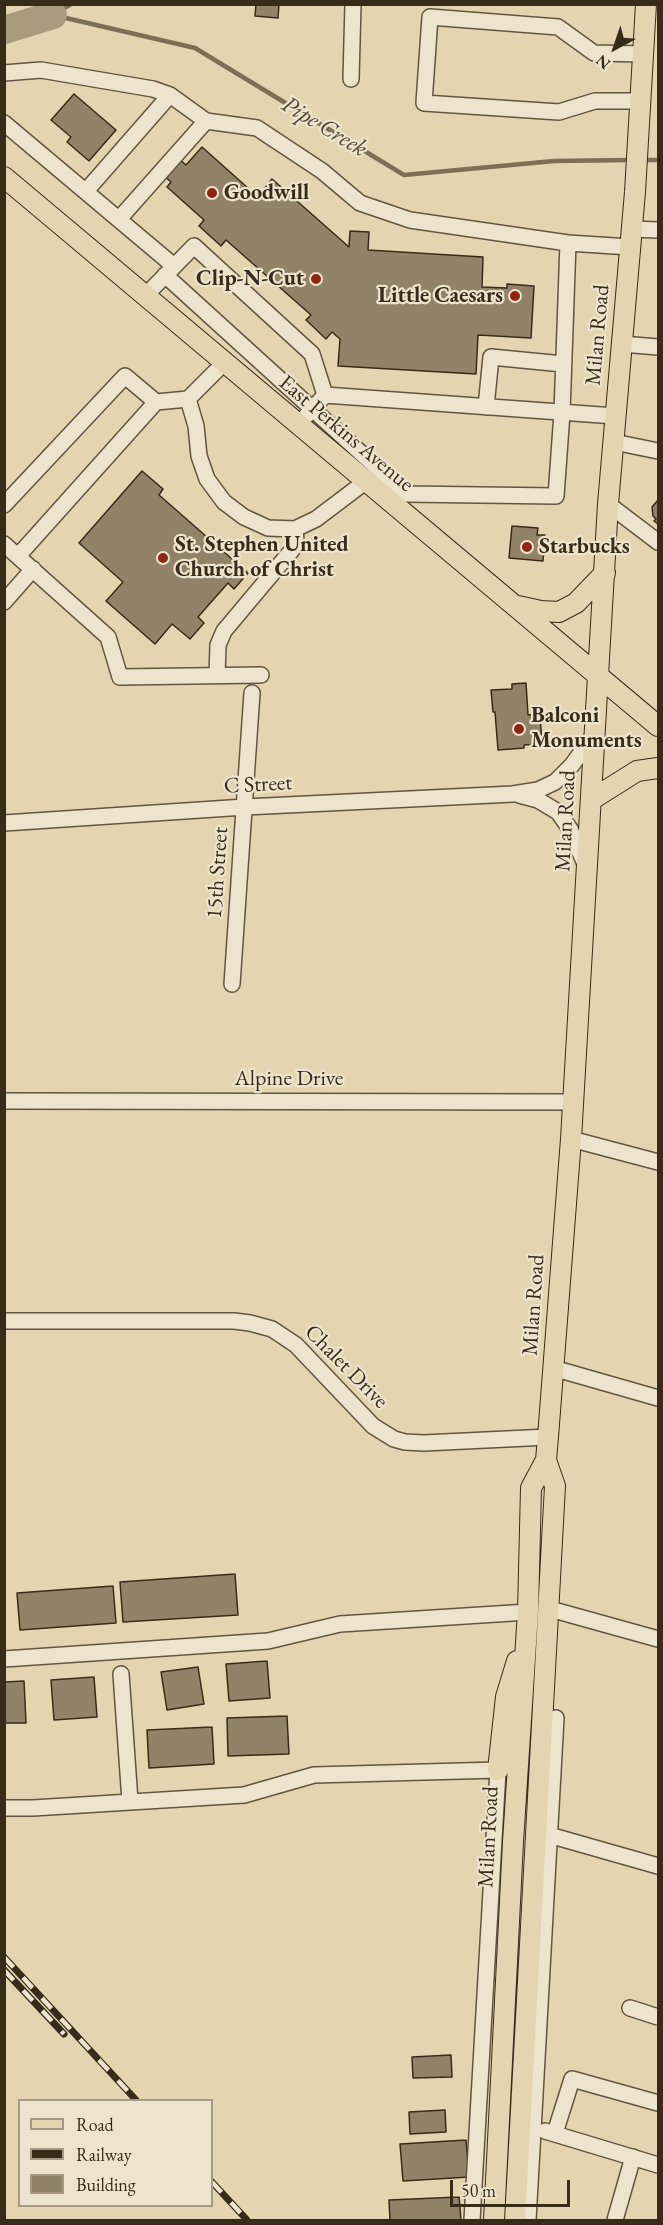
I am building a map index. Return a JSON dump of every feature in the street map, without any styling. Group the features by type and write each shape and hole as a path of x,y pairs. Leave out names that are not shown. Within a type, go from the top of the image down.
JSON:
{"main road":[{"name":"Milan Road","path":"494,2220 513,1842 528,1612 531,1488 546,1460 548,1437 571,1139 608,504 635,192 646,4"},
{"name":"East Perkins Avenue","path":"4,177 658,726"},
{"path":"513,605 541,611 560,612 576,603 605,573"},
{"path":"591,800 638,771 658,768"},
{"name":"Milan Road","path":"515,2220 550,1609 555,1486 546,1460"},
{"path":"550,1609 558,1658 556,1718"},
{"path":"498,1770 506,1697 526,1633"}],"street":[{"path":"351,79 353,4"},
{"path":"640,101 595,101 559,112 424,102 429,11 558,27 594,53 644,54"},
{"path":"4,73 41,70 153,89 170,94 206,121 258,128 322,171 360,203 410,219 568,243 631,238 658,230"},
{"path":"86,191 170,94"},
{"path":"120,218 206,121"},
{"path":"4,123 120,218 311,410 406,494 556,496 562,413 568,243"},
{"path":"146,295 194,246 312,354 325,395"},
{"path":"622,344 658,347"},
{"path":"486,407 491,357 563,364"},
{"path":"18,556 156,402 188,399 225,362"},
{"path":"4,506 125,376 156,402"},
{"path":"325,395 615,416"},
{"path":"298,425 325,395"},
{"path":"188,399 196,426 199,456 207,479 224,502 244,518 268,528 295,529 316,519 365,482"},
{"path":"614,442 657,454"},
{"path":"608,504 658,542"},
{"path":"217,675 218,645 224,631 292,550 296,541 295,529"},
{"path":"4,544 108,637 120,678 261,675"},
{"path":"4,602 33,569"},
{"name":"15th Street","path":"232,984 252,693"},
{"name":"C Street","path":"4,823 245,807 513,794 538,790 555,782 573,765 594,735"},
{"name":"C Street","path":"513,794 538,800 558,812 570,829 587,870"},
{"name":"Alpine Drive","path":"4,1101 573,1102"},
{"path":"571,1139 658,1162"},
{"name":"Chalet Drive","path":"4,1321 234,1321 250,1323 272,1329 296,1345 373,1426 398,1440 424,1443 548,1437"},
{"path":"553,1368 658,1398"},
{"path":"550,1609 658,1639"},
{"path":"4,1659 268,1641 340,1624 528,1612"},
{"path":"121,1674 130,1801"},
{"path":"528,2220 556,1718"},
{"path":"4,1808 244,1795 314,1775 498,1770"},
{"name":"Milan Road","path":"472,2220 498,1770"},
{"path":"549,1835 658,1866"},
{"path":"630,2008 658,2017"},
{"path":"555,2133 572,2079 658,2103"},
{"path":"533,2128 658,2165"},
{"path":"615,2220 633,2157"}],"building":[{"path":"256,4 279,4 278,18 255,16"},
{"path":"74,94 116,130 89,161 67,142 71,137 51,120"},
{"path":"202,147 258,197 272,179 349,247 350,231 369,232 368,250 483,257 482,287 507,288 507,284 534,286 531,338 478,335 476,374 338,366 340,339 332,332 326,339 306,320 311,315 226,240 221,246 199,226 204,220 167,187 171,182 162,174 177,157 186,165"},
{"name":"St. Stephen United Church of Christ","path":"142,471 163,489 159,495 248,573 234,589 228,583 198,617 204,623 190,639 172,624 155,644 106,601 123,582 79,543"},
{"path":"658,500 658,524 654,521 656,519 653,516 652,507"},
{"name":"Starbucks","path":"512,526 538,528 537,535 545,535 543,561 509,558"},
{"name":"Balconi Monuments","path":"526,683 528,715 540,714 542,744 498,750 491,690 512,689 512,684"},
{"path":"235,1574 238,1615 123,1622 120,1582"},
{"path":"113,1586 116,1623 20,1630 17,1593"},
{"path":"267,1661 270,1698 229,1701 226,1664"},
{"path":"198,1667 204,1704 167,1710 161,1672"},
{"path":"94,1677 97,1717 54,1720 51,1680"},
{"path":"24,1681 26,1723 4,1723 4,1682"},
{"path":"287,1716 289,1754 228,1756 227,1718"},
{"path":"212,1727 214,1764 149,1768 147,1730"},
{"path":"451,2055 452,2077 413,2078 412,2057"},
{"path":"445,2110 446,2132 410,2134 409,2112"},
{"path":"466,2140 469,2177 403,2181 400,2144"},
{"path":"459,2197 461,2220 390,2220 389,2200"}],"waterway":[{"path":"53,15 71,4"},
{"name":"Pipe Creek","path":"53,15 195,48 404,175 554,161 631,160"},
{"name":"Pipe Creek","path":"4,30 53,15"},
{"name":"Pipe Creek","path":"643,160 658,160"}],"railway":[{"path":"4,1957 135,2099"},
{"path":"4,1970 64,2034"},
{"path":"213,2183 247,2220"}],"place":[{"name":"Goodwill","path":"212,193"},
{"name":"Clip-N-Cut","path":"316,279"},
{"name":"Little Caesars","path":"515,296"},
{"name":"Starbucks","path":"527,547"},
{"name":"St. Stephen United Church of Christ","path":"163,558"},
{"name":"Balconi Monuments","path":"519,729"}]}
